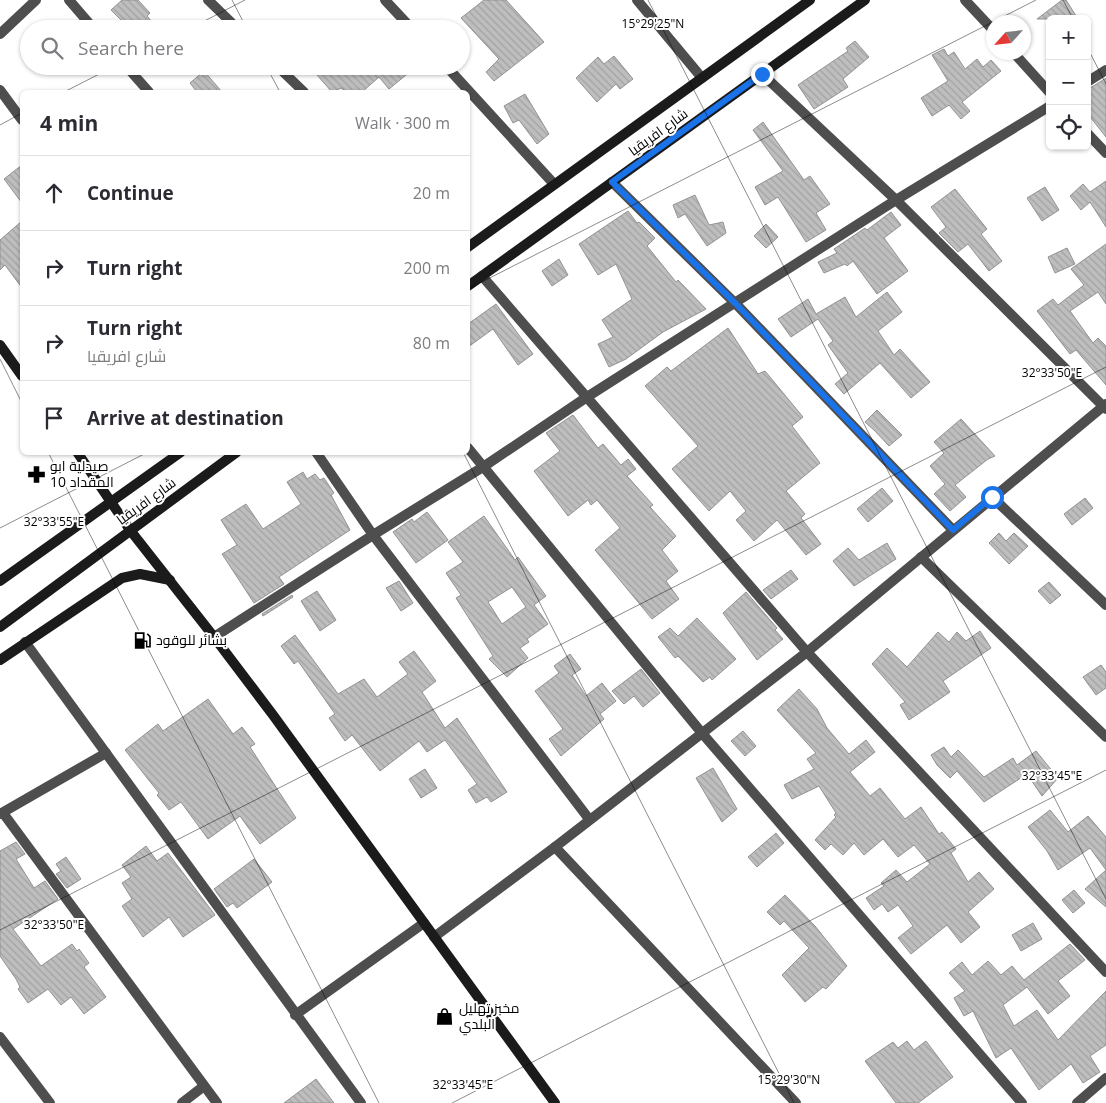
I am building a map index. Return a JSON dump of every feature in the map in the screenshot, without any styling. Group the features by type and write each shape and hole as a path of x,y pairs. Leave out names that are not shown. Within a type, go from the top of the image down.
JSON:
{"street":[{"path":"0,34 36,0"},
{"path":"70,0 87,20"},
{"path":"208,0 229,20"},
{"path":"385,0 404,20"},
{"path":"636,0 702,78"},
{"name":"شارع افريقيا","path":"470,246 810,0"},
{"name":"شارع افريقيا","path":"470,285 865,0"},
{"path":"965,0 986,22"},
{"path":"1020,60 1046,89"},
{"path":"1091,79 1106,70"},
{"path":"434,937 555,847 701,732 807,652 992,497 1105,407 896,200 762,74"},
{"path":"134,75 147,90"},
{"path":"286,75 302,90"},
{"path":"454,75 468,90"},
{"path":"0,90 20,117"},
{"path":"470,92 554,184"},
{"path":"214,637 373,534 484,467 587,397 736,304 896,200 1046,108"},
{"path":"1091,137 1106,153"},
{"path":"612,182 736,304 953,530"},
{"path":"482,276 807,652 1106,972"},
{"path":"1,350 20,374"},
{"path":"470,450 701,732 1022,1103"},
{"path":"79,455 130,530 214,637 555,1103"},
{"name":"شارع افريقيا","path":"0,581 177,455"},
{"name":"شارع افريقيا","path":"0,628 233,455"},
{"path":"318,455 373,534 589,819"},
{"path":"992,497 1106,605"},
{"path":"921,557 1106,737"},
{"path":"0,660 122,578 140,574 170,580"},
{"path":"25,642 361,1103"},
{"path":"106,753 1,813 217,1103"},
{"path":"555,847 796,1103"},
{"path":"295,1014 424,923"},
{"path":"0,1037 50,1103"},
{"path":"1077,1103 1106,1078"},
{"path":"182,1103 204,1086"}],"building":[{"path":"122,0 138,0 150,13 147,16 150,20 121,20 111,10"},
{"path":"484,0 506,0 544,42 494,81 486,72 499,59 470,28 470,20 463,20 461,18"},
{"path":"1062,0 1066,0 1075,15 1046,15 1046,19 1037,19"},
{"path":"855,41 869,57 843,79 848,87 814,109 798,85 848,51 846,48"},
{"path":"944,49 948,56 954,52 965,69 977,59 983,67 991,60 1001,71 962,102 970,111 961,119 949,105 932,116 921,98 948,81 932,55"},
{"path":"614,56 633,79 620,89 616,84 597,102 576,78 598,57 604,64"},
{"path":"199,75 207,75 220,90 195,90 190,83"},
{"path":"317,75 406,75 389,89 379,77 364,90 344,90 341,88 330,90"},
{"path":"1106,78 1106,137 1091,118 1091,87"},
{"path":"525,94 549,134 537,144 519,120 513,123 504,106"},
{"path":"763,122 804,180 810,176 830,204 816,213 826,230 806,242 778,197 765,205 755,187 783,171 753,130"},
{"path":"20,167 20,200 4,179"},
{"path":"1106,181 1106,227 1090,202 1081,210 1070,196 1083,184 1090,192"},
{"path":"1045,187 1059,210 1042,221 1027,198"},
{"path":"955,189 987,229 981,234 1002,261 989,271 968,244 958,252 939,233 946,227 931,207"},
{"path":"695,195 709,225 723,222 726,233 707,246 685,214 678,218 673,205"},
{"path":"628,211 637,223 639,222 655,238 647,246 676,282 678,280 706,309 663,332 626,359 609,367 598,344 613,337 602,320 632,299 616,264 598,275 579,244"},
{"path":"891,212 901,225 884,238 908,271 877,294 853,261 847,266 845,264 824,273 818,262 837,253 834,249 865,228 867,230"},
{"path":"20,223 20,285 5,265 0,270 0,240"},
{"path":"766,224 778,237 766,248 754,236"},
{"path":"1106,244 1106,304 1098,292 1070,311 1093,343 1098,338 1106,346 1106,385 1076,350 1070,354 1037,311 1053,299 1058,305 1084,285 1071,269"},
{"path":"1067,248 1075,264 1055,273 1048,257"},
{"path":"559,259 568,275 552,286 542,271"},
{"path":"887,292 902,312 878,331 894,355 900,349 930,382 911,398 880,363 844,394 835,384 848,373 828,345 833,341 818,319 791,337 778,319 808,299 816,314 845,297 856,317"},
{"path":"496,304 533,354 518,365 493,329 470,346 470,323"},
{"path":"728,328 758,374 765,371 803,417 792,426 820,463 786,491 805,514 801,518 821,544 806,555 777,520 754,541 736,520 746,511 730,491 709,511 672,469 698,446 645,386 667,367 671,371"},
{"path":"877,410 902,435 889,446 865,422"},
{"path":"573,415 598,448 603,444 621,465 628,459 636,469 627,476 653,505 650,507 676,536 662,550 678,571 666,581 679,599 652,619 595,550 620,528 597,500 591,505 588,500 568,516 534,471 560,451 546,433"},
{"path":"961,419 995,456 988,459 955,485 966,497 950,511 934,494 945,484 930,466 944,453 934,442"},
{"path":"303,472 307,479 315,474 320,480 324,478 334,493 331,495 350,530 279,577 284,584 254,603 222,554 237,545 221,520 246,504 263,529 301,504 287,482"},
{"path":"882,488 893,501 868,522 857,509"},
{"path":"1085,498 1093,508 1072,525 1064,514"},
{"path":"427,512 448,540 416,563 393,532 412,519 414,522"},
{"path":"484,516 515,560 518,557 546,596 534,605 548,624 527,639 529,642 520,648 528,658 507,677 489,659 493,656 456,598 461,595 446,573 463,562 448,542","holes":["512,587 526,607 502,624 488,602"]},
{"path":"999,533 1006,541 1014,533 1028,546 1009,564 989,543"},
{"path":"887,543 896,559 854,586 833,561 848,548 859,560"},
{"path":"791,570 798,579 771,599 763,590"},
{"path":"399,581 413,603 401,611 386,588"},
{"path":"1049,582 1061,595 1050,604 1038,591"},
{"path":"317,591 336,620 320,631 301,601"},
{"path":"746,592 777,628 775,630 783,639 757,660 723,613"},
{"path":"292,595 293,597 263,616 262,614"},
{"path":"697,618 736,659 712,680 710,677 703,682 678,656 675,658 658,637 670,628 678,636"},
{"path":"980,631 991,648 943,681 950,692 909,720 900,705 905,702 872,664 887,648 907,667 938,632 949,642 957,632 966,641"},
{"path":"295,635 338,694 364,679 377,697 408,674 399,662 414,651 436,681 422,692 445,728 457,718 507,792 491,802 487,797 476,803 468,790 477,784 445,740 427,752 419,741 380,771 352,735 345,741 329,718 335,714 298,661 294,664 281,646"},
{"path":"570,654 581,669 572,675 586,696 602,683 616,701 600,714 604,719 561,756 549,739 563,729 535,691 559,673 554,666"},
{"path":"1101,665 1106,672 1106,688 1096,695 1083,677"},
{"path":"641,669 660,693 643,707 634,696 624,704 612,691"},
{"path":"799,689 817,709 827,728 849,754 866,740 875,752 850,772 870,796 880,788 905,819 921,807 939,834 942,832 956,849 951,853 968,882 979,872 994,889 968,912 980,927 961,943 947,925 911,954 898,938 913,926 898,905 888,912 882,904 874,910 866,898 884,886 881,883 896,870 907,882 930,864 914,845 898,857 883,839 864,855 854,843 843,855 831,844 825,850 815,840 836,817 834,815 836,813 819,786 792,799 784,785 814,769 807,759 816,753 777,710"},
{"path":"208,699 233,734 242,727 255,744 250,747 296,818 260,844 240,816 208,839 181,802 169,810 157,795 159,793 125,750 158,724 163,731"},
{"path":"743,731 756,746 745,756 731,741"},
{"path":"944,747 951,757 958,750 984,777 1013,758 1017,765 1036,751 1058,778 1042,796 1027,774 984,802 957,771 950,778 937,765 931,755"},
{"path":"713,768 737,809 722,822 696,778"},
{"path":"425,769 437,788 421,798 409,779"},
{"path":"1050,810 1068,832 1088,816 1106,837 1106,870 1090,848 1058,870 1047,851 1028,827"},
{"path":"776,833 784,843 757,867 748,857"},
{"path":"16,842 25,854 16,859 34,888 45,881 58,899 13,929 41,966 72,944 77,951 79,949 89,963 84,967 106,997 84,1014 71,997 61,1005 48,989 28,1003 18,989 20,987 16,979 0,956 0,851"},
{"path":"146,846 157,861 168,853 215,915 183,937 169,917 143,937 122,906 132,899 122,883 131,877 122,865"},
{"path":"66,857 81,879 67,888 56,874 61,871 56,864"},
{"path":"254,859 272,882 237,908 233,903 227,907 214,889"},
{"path":"1106,870 1106,907 1085,889"},
{"path":"1074,890 1085,903 1073,913 1062,900"},
{"path":"785,895 815,926 847,966 826,989 823,987 805,1002 782,975 809,948 784,921 780,925 767,912"},
{"path":"1033,923 1042,939 1021,951 1012,935"},
{"path":"1070,944 1085,960 1058,981 1070,996 1048,1014 1027,987 1003,1005 1014,1026 1037,1010 1058,1040 1106,991 1106,1045 1090,1056 1100,1072 1083,1083 1071,1064 1039,1090 1011,1048 996,1058 973,1011 964,1016 954,998 965,991 949,973 962,962 972,975 988,961 1001,975 1012,966 1024,980"},
{"path":"907,1041 914,1050 926,1041 953,1077 918,1103 896,1103 865,1061 893,1042 898,1048"},
{"path":"316,1079 334,1103 284,1103"}],"place":[{"name":"صيدلية ابو المقداد 10","path":"36,474"},
{"name":"بشائر للوقود","path":"142,640"},
{"name":"مخبز تهليل البلدي","path":"445,1016"}],"route":[{"path":"762,74 612,182 736,304 953,530 992,497"}]}
